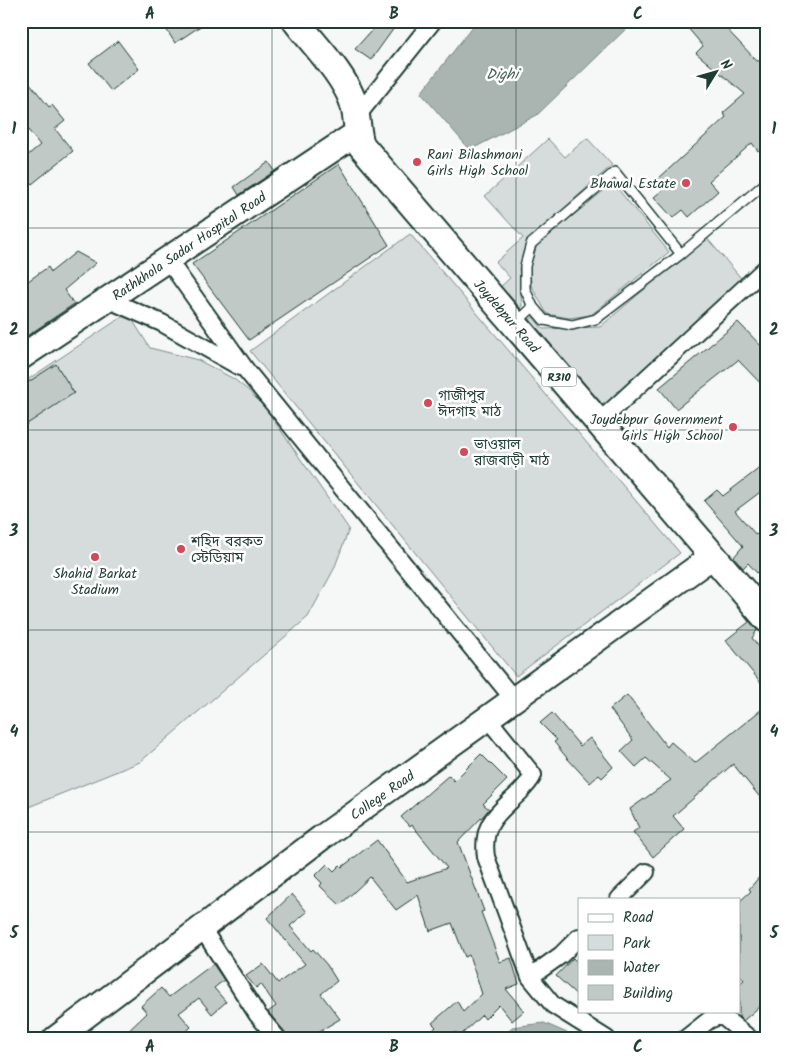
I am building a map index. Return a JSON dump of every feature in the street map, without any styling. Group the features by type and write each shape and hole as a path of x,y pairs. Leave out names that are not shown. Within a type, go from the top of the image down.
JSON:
{"main road":[{"name":"Joydebpur Road","path":"296,21 341,80 352,99 361,145 713,556 766,615"},
{"name":"Rathkhola Sadar Hospital Road","path":"21,357 168,260 357,124"},
{"name":"College Road","path":"55,1039 321,838 489,720 713,556"}],"street":[{"path":"357,124 433,21"},
{"path":"168,260 246,370 515,701"},
{"path":"599,422 767,267"},
{"path":"109,300 162,323 246,370"},
{"path":"489,720 533,775 491,822 485,833 484,845 486,857 530,977 554,1005 607,1039"},
{"path":"620,898 646,872"},
{"path":"202,928 257,1014 278,1039"},
{"path":"530,977 561,955 578,938"},
{"path":"685,1039 721,1015 750,1039"}],"lane":[{"path":"681,254 615,172 532,244 525,266 525,289 533,308 544,320 572,325 596,320 681,254 767,182"},
{"path":"514,325 533,308"}],"green space":[{"path":"587,138 612,165 529,240 519,268 522,306 515,312 496,291 510,278 496,262 523,238 485,196 548,139 565,157"},
{"path":"613,183 669,252 591,315 569,318 547,314 531,285 530,266 537,245"},
{"name":"ভাওয়াল রাজবাড়ী মাঠ","path":"410,234 680,553 516,676 250,351"},
{"path":"706,237 746,284 597,411 524,325 533,317 543,329 600,327"},
{"name":"শহিদ বরকত স্টেডিয়াম","path":"128,313 150,348 198,360 234,379 249,391 266,409 349,529 334,569 308,617 140,762 21,810 21,384"}],"water":[{"name":"Dighi","path":"477,21 634,21 537,115 470,150 421,93"},
{"path":"544,1023 567,1033 570,1039 503,1039 512,1027"}],"building":[{"path":"161,21 208,21 175,43"},
{"path":"380,21 399,21 371,60 355,49"},
{"path":"682,21 719,21 757,61 767,60 767,144 758,151 752,143 709,181 718,191 689,217 683,210 673,218 654,197 665,188 658,179 726,117 723,113 745,94 696,53 703,46"},
{"path":"118,41 139,69 111,91 89,63"},
{"path":"21,72 49,107 52,105 65,121 55,129 73,151 32,184 21,171 21,161 40,145 21,121"},
{"path":"269,162 275,171 239,195 234,187"},
{"path":"339,164 389,245 249,340 192,264"},
{"path":"76,252 96,263 64,290 74,304 21,340 21,286 48,267 51,272"},
{"path":"738,322 767,352 767,390 738,360 676,409 659,388"},
{"path":"56,364 74,393 21,428 21,387"},
{"path":"761,467 767,475 767,487 735,511 756,535 767,525 767,565 757,573 748,563 743,568 734,557 743,546 704,501 717,490 723,496"},
{"path":"737,607 757,630 752,638 767,657 767,690 726,640 749,622"},
{"path":"627,695 667,747 671,742 695,763 767,705 767,806 733,764 673,816 684,829 653,857 633,832 639,828 630,809 671,780 646,758 636,767 621,751 633,740 610,709"},
{"path":"552,713 580,746 590,738 613,767 602,778 599,775 590,783 554,742 557,740 540,723"},
{"path":"481,754 507,780 483,804 489,809 458,842 484,911 481,912 500,962 511,958 519,984 506,989 524,1011 512,1021 499,1005 485,1019 482,1015 460,1036 456,1032 448,1039 423,1039 436,1027 432,1023 457,1001 463,1012 482,994 469,955 465,957 452,923 430,931 418,895 396,910 370,877 340,905 320,886 322,883 315,876 327,864 334,871 340,865 342,867 377,840 407,882 447,868 412,825 410,827 401,817 449,775 454,781"},
{"path":"767,868 767,1000 743,1021 739,1017 740,983 744,980 740,975 740,901 751,891 749,889"},
{"path":"292,894 307,912 290,926 311,951 313,949 327,965 337,981 321,994 340,1019 306,1039 291,1039 268,1012 276,1006 261,984 256,988 246,976 263,964 278,983 305,964 267,918"},
{"path":"573,958 578,963 578,996 556,976"},
{"path":"213,964 224,980 214,988 226,1002 212,1014 199,998 179,1013 191,1027 178,1039 120,1039 147,1013 141,1006 161,988 169,997"}],"place":[{"name":"Rani Bilashmoni Girls High School","path":"417,162"},
{"name":"Bhawal Estate","path":"686,183"},
{"name":"গাজীপুর ঈদগাহ মাঠ","path":"428,403"},
{"name":"Joydebpur Government Girls High School","path":"733,427"},
{"name":"ভাওয়াল রাজবাড়ী মাঠ","path":"464,452"},
{"name":"শহিদ বরকত স্টেডিয়াম","path":"181,549"},
{"name":"Shahid Barkat Stadium","path":"95,557"}]}
